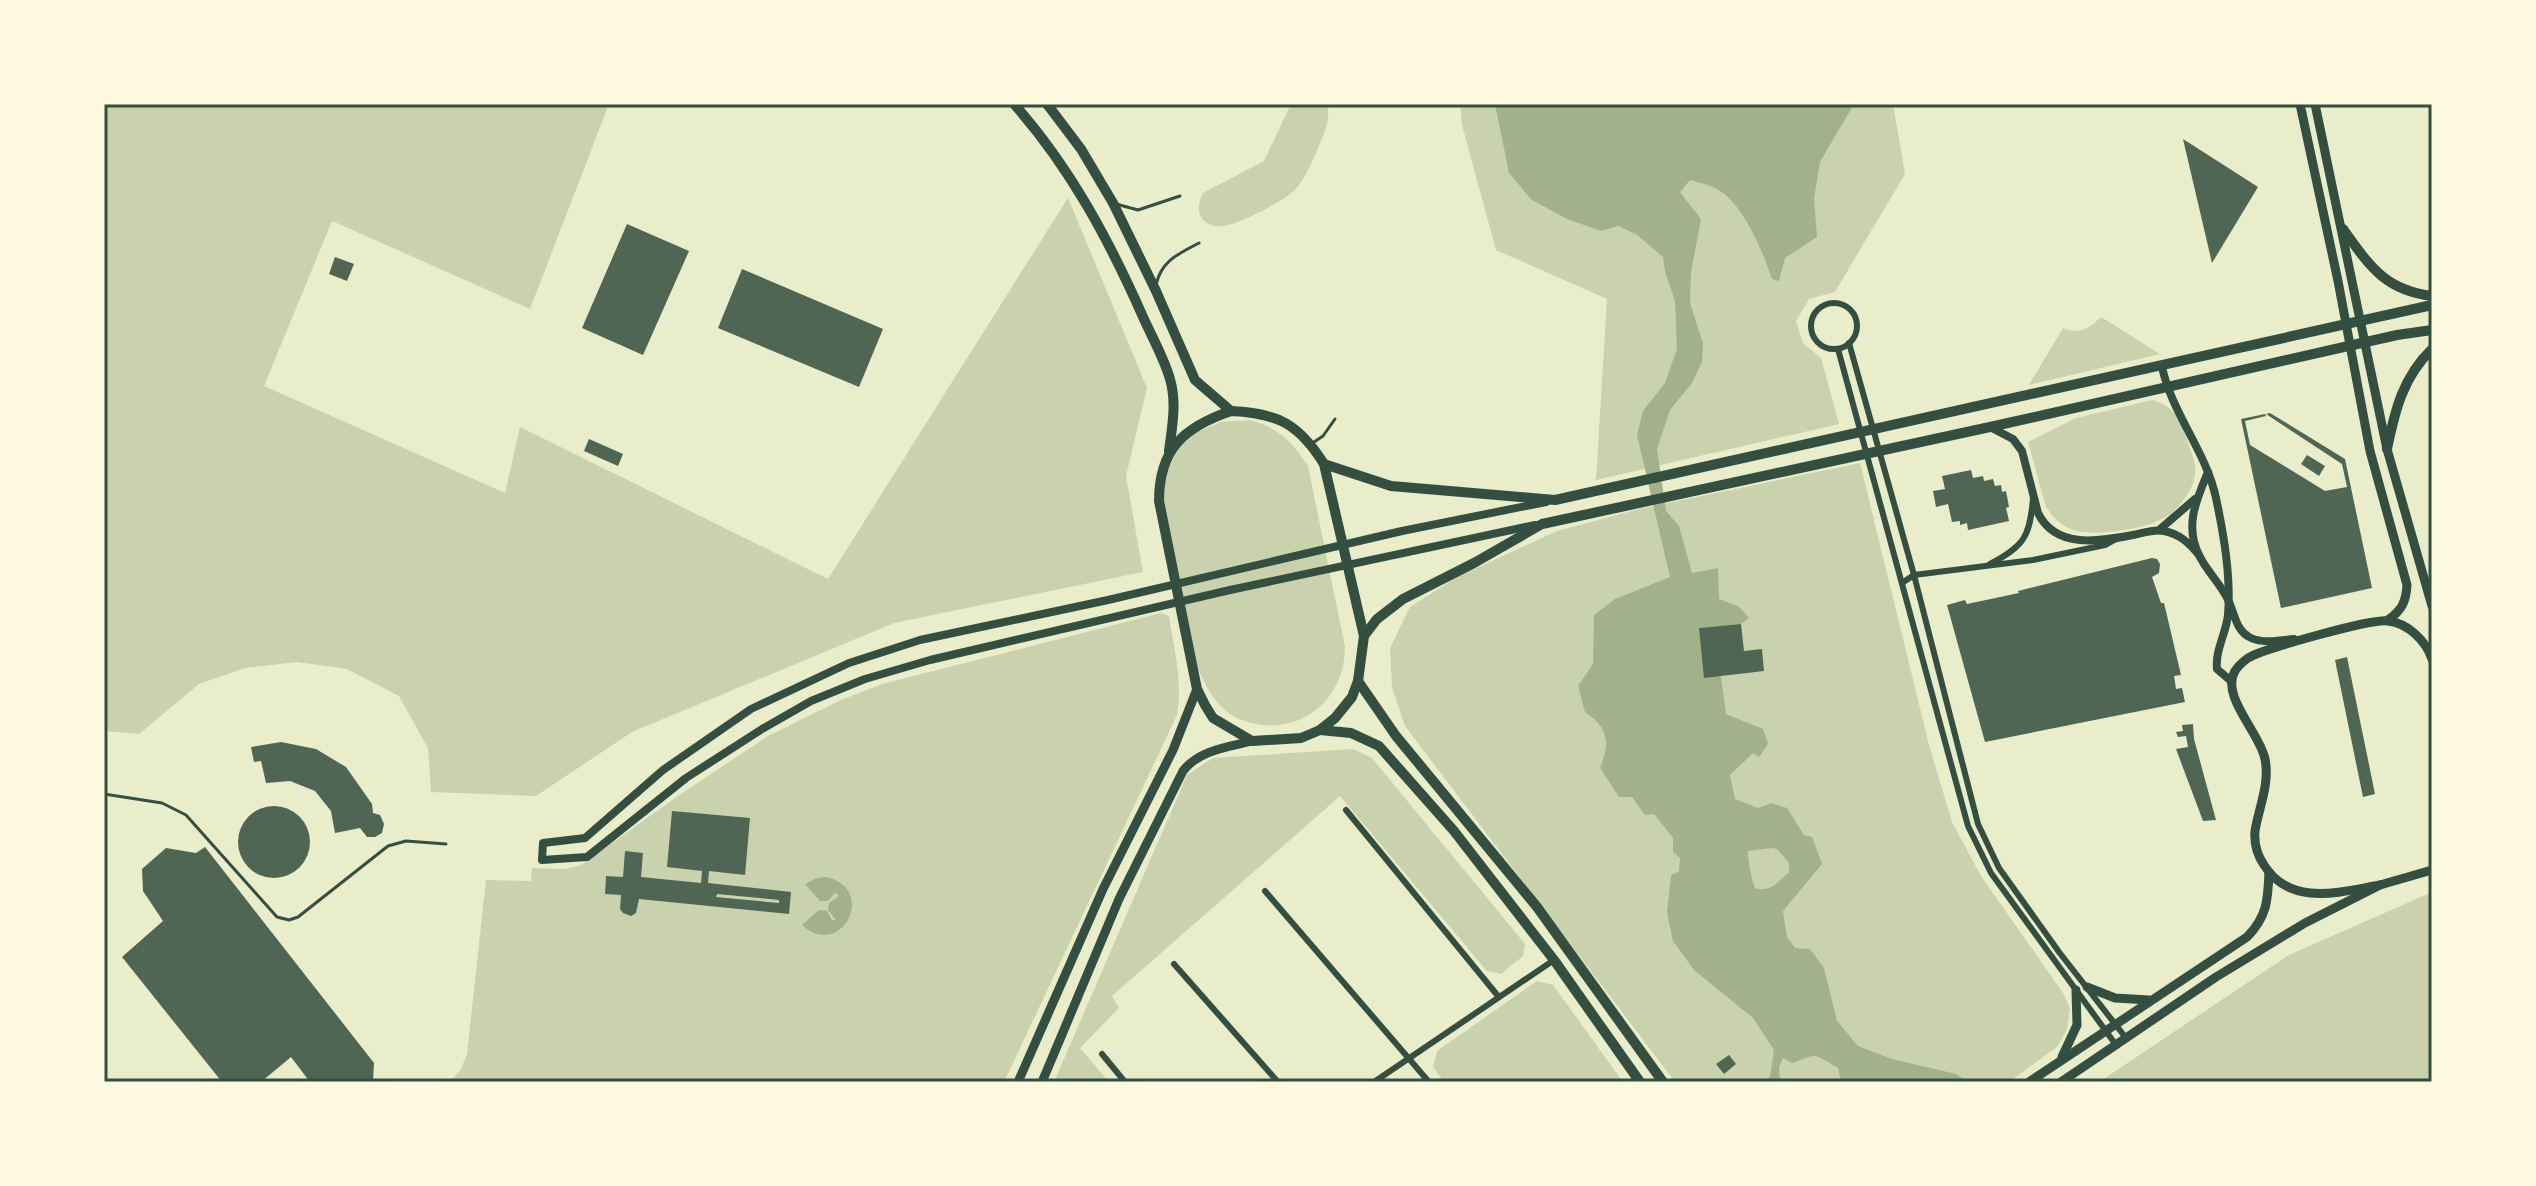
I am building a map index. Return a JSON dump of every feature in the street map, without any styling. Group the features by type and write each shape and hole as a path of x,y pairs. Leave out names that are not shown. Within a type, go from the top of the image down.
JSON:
{"main road":[{"path":"1014,104 1037,130 1079,189 1119,264 1170,378 1175,408 1169,453"},
{"path":"1047,104 1081,149 1113,203 1195,380 1231,411"},
{"path":"2300,104 2370,451 2407,585 2406,600 2399,612 2388,620 2299,639 2249,658 2236,669 2231,681 2237,704 2259,739 2265,758 2266,786 2255,839 2261,860 2269,872 2283,885 2312,894 2324,895 2380,885 2432,870"},
{"path":"2315,104 2387,449 2432,606"},
{"path":"2343,229 2370,267 2386,282 2432,296"},
{"path":"1324,464 1391,486 1555,500 2432,305"},
{"path":"1364,636 1377,619 1403,599 1542,524 2397,335 2432,330"},
{"path":"2387,449 2403,388 2420,360 2432,349"},
{"path":"1042,1082 1119,899 1191,760 1252,741 1301,738 1320,730 1347,704 1358,681 1364,636 1324,464 1311,444 1291,425 1273,415 1231,411 1203,420 1186,432 1169,453 1161,468 1159,501 1197,689 1213,718 1252,741"},
{"path":"2388,620 2417,634 2432,659"},
{"path":"1358,681 1396,736 1537,907 1663,1082"},
{"path":"1018,1082 1103,889 1173,750 1197,689"},
{"path":"1320,730 1351,733 1379,746 1454,831 1554,960 1640,1082"},
{"path":"2029,1082 2247,937 2258,926 2267,909 2269,872"},
{"path":"2061,1082 2216,977 2305,923 2380,885"},
{"path":"2061,1060 2077,1025 2081,989 2115,998 2150,1000"}],"street":[{"path":"1839,304 1852,313 1856,329 1849,343 1838,349 1822,346 1812,333 1813,317 1823,306 1839,304"},
{"path":"1849,343 1914,575 1978,824 1999,868 2116,1045"},
{"path":"1838,349 1968,826 1991,873 2081,989 2126,1038"},
{"path":"2162,367 2166,387 2208,471 2223,534 2229,600 2226,631 2216,660 2217,669 2231,681"},
{"path":"1990,427 2013,439 2022,451 2042,520 2058,535 2079,540 2119,538"},
{"path":"2199,555 2193,521 2196,498 2208,471"},
{"path":"1983,567 2008,554 2024,541 2031,521 2033,492"},
{"path":"2159,530 2196,498"},
{"path":"1542,524 1112,618 930,660 865,679 811,701 686,778 587,857 542,860 543,843 585,838 663,770 751,709 849,663 920,640 1108,600 1402,531 1555,500"},
{"path":"1902,583 1914,575 1983,567 2091,548 2119,538 2159,530 2180,536 2199,555 2229,600 2238,627 2247,636 2268,641 2299,639"},
{"path":"1346,810 1498,996"},
{"path":"1265,891 1429,1082"},
{"path":"1374,1082 1554,960"},
{"path":"1174,964 1278,1082"},
{"path":"1102,1054 1125,1082"}],"lane":[{"path":"1113,203 1138,210 1180,196"},
{"path":"1156,291 1160,269 1172,257 1199,243"},
{"path":"1311,444 1323,436 1335,419"},
{"path":"104,794 162,803 186,815 277,917 289,920 298,917 388,846 406,841 446,844"}],"shaded area":[{"path":"104,104 609,104 530,309 332,221 264,386 505,493 520,427 828,579 1068,198 1147,388 1126,476 1143,572 894,623 632,732 536,796 431,792 428,748 399,696 347,669 297,662 245,668 199,684 139,734 104,731"},
{"path":"1291,104 1327,104 1328,110 1323,136 1299,185 1281,200 1239,221 1220,226 1205,222 1199,208 1203,193 1264,161"},
{"path":"1460,104 1893,104 1905,174 1835,292 1809,299 1796,321 1803,343 1821,358 1839,424 1596,480 1607,299 1496,250 1462,125"},
{"path":"1495,104 1854,104 1820,162 1814,199 1817,237 1785,258 1779,281 1772,279 1752,230 1729,198 1713,187 1690,180 1680,192 1701,219 1691,272 1690,303 1703,343 1702,362 1692,383 1670,410 1657,449 1666,511 1679,526 1692,573 1718,568 1719,599 1738,606 1749,618 1741,624 1700,628 1721,676 1726,714 1763,729 1768,744 1759,757 1753,753 1730,775 1735,799 1758,808 1771,803 1787,808 1804,835 1812,837 1822,864 1783,911 1787,937 1795,948 1810,949 1824,968 1837,1021 1858,1046 1892,1059 1956,1074 1968,1082 1841,1082 1838,1068 1816,1056 1792,1063 1783,1058 1779,1067 1780,1082 1765,1082 1770,1076 1774,1050 1753,1018 1694,970 1673,941 1667,913 1671,875 1679,872 1680,858 1673,852 1673,838 1654,814 1645,815 1632,797 1619,797 1600,768 1605,737 1599,724 1585,712 1578,686 1593,664 1594,615 1615,599 1670,577 1637,435 1643,411 1665,383 1677,349 1675,301 1663,257 1636,234 1618,226 1601,231 1567,219 1532,200 1509,173","holes":["1777,849 1789,863 1789,872 1769,888 1755,888 1748,851"]},
{"path":"2101,317 2160,354 2029,385 2063,328 2074,331 2084,329"},
{"path":"2152,400 2169,408 2177,417 2192,454 2195,475 2183,500 2162,519 2132,529 2086,532 2062,525 2045,504 2028,442 2076,418"},
{"path":"1250,420 1284,437 1308,466 1345,647 1343,667 1327,700 1314,712 1281,725 1262,725 1233,716 1208,689 1196,663 1162,502 1165,474 1180,446 1197,432 1221,422"},
{"path":"1860,463 1929,745 1952,822 1981,876 2063,993 2070,1008 2067,1030 2057,1047 2009,1082 1675,1082 1405,726 1392,687 1390,648 1410,607 1457,577 1557,531 1639,509"},
{"path":"1161,613 1169,616 1175,653 1179,690 1177,715 1004,1082 450,1082 461,1069 467,1054 486,880 531,881 532,868 565,869 581,865 768,736 841,700 882,684"},
{"path":"1353,749 1372,758 1525,944 1523,956 1501,974 1487,971 1340,796 1112,996 1119,1008 1080,1048 1109,1082 1054,1082 1187,775 1213,758"},
{"path":"826,877 842,884 850,895 852,907 841,929 830,934 816,934 802,925 819,910 827,911 832,920 836,920 828,910 829,903 838,894 835,893 828,901 820,901 805,884"},
{"path":"2432,892 2432,1082 2099,1082 2289,955"},
{"path":"1537,981 1553,985 1623,1082 1444,1082 1433,1067 1437,1051"}],"building":[{"path":"2183,139 2258,187 2212,263"},
{"path":"627,224 689,251 643,355 582,328"},
{"path":"335,257 354,264 347,281 329,274"},
{"path":"742,269 883,329 859,387 718,328"},
{"path":"2270,413 2345,459 2372,588 2281,608 2241,419 2265,414 2245,421 2250,445 2325,491 2347,487 2342,464 2266,414"},
{"path":"589,439 623,454 618,466 584,451"},
{"path":"2307,455 2325,466 2319,476 2301,464"},
{"path":"1971,470 1973,478 1983,476 1984,481 1993,479 1995,486 2001,485 2002,492 2006,491 2009,521 1968,530 1967,523 1960,525 1960,521 1952,522 1948,504 1936,507 1933,491 1945,489 1942,476"},
{"path":"2152,558 2160,564 2159,573 2152,577 2161,603 2164,603 2181,675 2174,676 2176,689 2182,688 2185,702 1985,742 1947,605 2019,593"},
{"path":"1741,624 1744,651 1762,649 1764,671 1704,678 1699,628"},
{"path":"2347,657 2375,794 2363,797 2335,660"},
{"path":"2193,724 2194,739 2216,820 2203,821 2176,749 2188,747 2186,736 2178,737 2176,732 2183,731 2182,725"},
{"path":"281,742 316,749 346,767 372,804 373,813 380,815 384,824 382,833 367,837 360,828 335,833 331,811 315,791 290,781 266,783 261,761 254,762 251,747"},
{"path":"281,806 300,816 308,828 308,856 300,868 288,876 267,878 248,868 240,856 238,835 248,816 260,808"},
{"path":"672,811 750,818 745,875 709,871 708,883 791,892 789,914 639,899 636,913 631,916 620,909 621,895 605,894 606,876 623,877 625,851 643,853 641,877 701,883 702,871 667,867","holes":["717,894 779,900 779,903 716,897"]},
{"path":"205,847 374,1063 373,1082 310,1082 291,1057 261,1082 222,1082 122,957 163,921 143,891 142,869 166,848 196,853"},
{"path":"1729,1055 1736,1064 1724,1074 1716,1064"}]}
